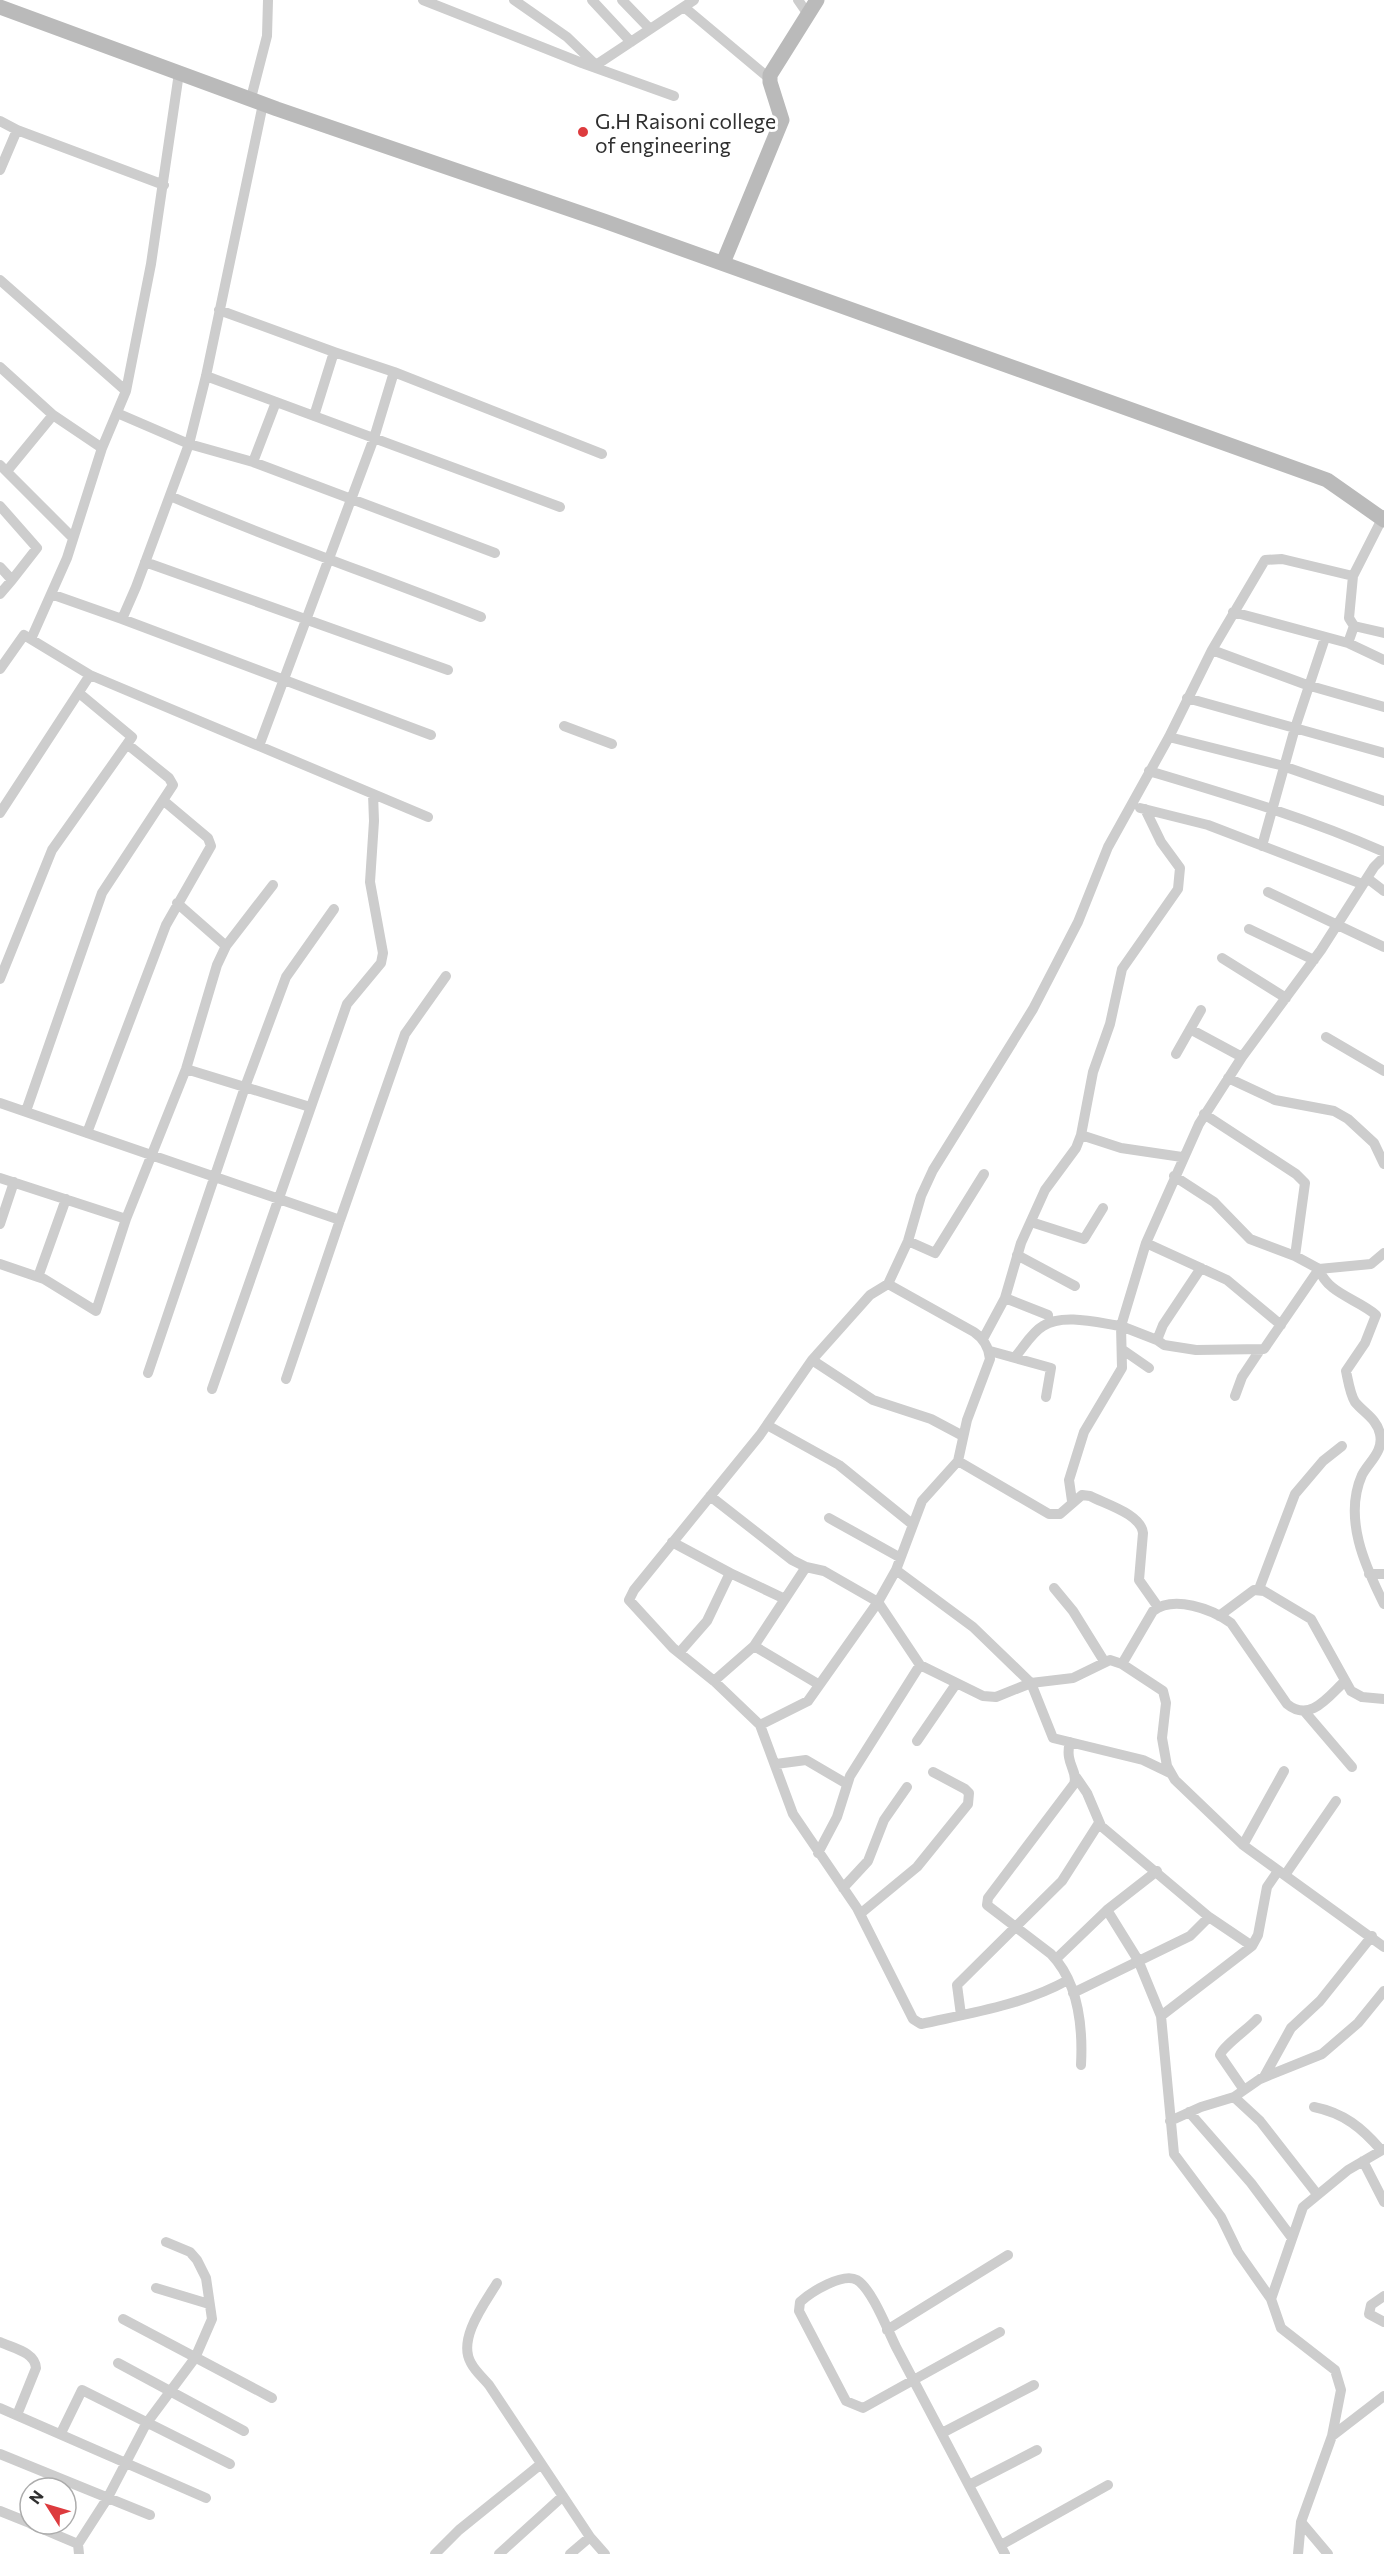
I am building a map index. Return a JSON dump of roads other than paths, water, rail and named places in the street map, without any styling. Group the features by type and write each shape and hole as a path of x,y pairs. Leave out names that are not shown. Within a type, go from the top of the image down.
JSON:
{"street":[{"path":"122,619 189,444 206,376 257,101 267,36 268,0"},
{"path":"423,0 674,96"},
{"path":"514,0 567,37 594,66"},
{"path":"592,0 631,42"},
{"path":"622,0 650,29"},
{"path":"594,66 694,0"},
{"path":"798,0 807,13"},
{"path":"770,79 807,13 817,0"},
{"path":"684,6 770,79 782,120 723,264"},
{"path":"0,7 257,101 723,264 1327,480 1383,517 1353,576 1349,618 1354,626 1384,633"},
{"path":"31,639 73,538 102,448 126,391 164,185 179,73"},
{"path":"0,121 17,130 164,185"},
{"path":"0,170 17,130"},
{"path":"0,280 126,391"},
{"path":"219,310 394,372 602,454"},
{"path":"314,416 334,352"},
{"path":"0,366 53,415 102,448"},
{"path":"260,746 374,438 394,372"},
{"path":"206,376 560,507"},
{"path":"253,462 276,402"},
{"path":"117,412 189,444 253,462 495,553"},
{"path":"53,415 3,468 73,538"},
{"path":"170,496 240,526 329,557 481,617"},
{"path":"0,506 37,548 0,594"},
{"path":"1068,1980 1038,1996 921,2024 913,2019 860,1914 789,1807 776,1764 760,1725 714,1681 679,1653 629,1600 672,1542 767,1425 813,1360 870,1295 888,1284 909,1240 921,1196 933,1170 1033,1010 1078,922 1107,847 1169,737 1212,650 1265,560 1282,559 1353,576"},
{"path":"145,562 448,670"},
{"path":"0,567 12,580"},
{"path":"51,594 431,735"},
{"path":"1233,612 1348,643 1384,660"},
{"path":"1348,643 1354,626"},
{"path":"0,669 24,634 90,675 428,817"},
{"path":"1262,846 1295,728 1325,638"},
{"path":"1212,650 1309,685 1384,707"},
{"path":"0,813 90,675"},
{"path":"0,979 52,850 132,736 79,693"},
{"path":"1187,698 1384,753"},
{"path":"564,726 612,744"},
{"path":"1169,737 1284,767 1384,801"},
{"path":"26,1111 102,893 173,785 127,744"},
{"path":"1149,771 1336,830 1384,852"},
{"path":"212,1389 277,1198 347,1004 381,963 383,953 370,882 375,821 373,794"},
{"path":"87,1132 135,1003 177,903 209,849 211,841 164,801"},
{"path":"1131,805 1208,825 1365,881 1384,891"},
{"path":"983,1339 1005,1298 1017,1255 1030,1221 1045,1190 1076,1148 1081,1135 1093,1072 1110,1024 1122,969 1178,889 1180,868 1161,842 1145,809"},
{"path":"1072,1501 1070,1480 1084,1432 1119,1375 1123,1350 1121,1326 1146,1243 1182,1157 1204,1114 1242,1057 1314,960 1365,881 1384,857"},
{"path":"0,1264 38,1277 96,1311 126,1219 186,1069 217,965 226,946 273,885"},
{"path":"1268,892 1338,923 1384,947"},
{"path":"177,903 226,946"},
{"path":"148,1373 216,1177 244,1087 286,977 334,909"},
{"path":"1249,929 1314,960"},
{"path":"1222,958 1286,998"},
{"path":"286,1379 405,1034 446,976"},
{"path":"1176,1054 1201,1010"},
{"path":"1190,1029 1242,1057"},
{"path":"1326,1037 1384,1071"},
{"path":"186,1069 310,1107"},
{"path":"1228,1078 1275,1100 1334,1111 1348,1119 1374,1143 1384,1164"},
{"path":"0,1102 340,1220"},
{"path":"1204,1114 1296,1174 1305,1184 1295,1256"},
{"path":"1081,1135 1121,1148 1182,1157"},
{"path":"909,1240 935,1253 984,1174"},
{"path":"1174,1176 1214,1202 1250,1239 1295,1256 1318,1269 1371,1264 1384,1253"},
{"path":"0,1178 126,1219"},
{"path":"0,1224 14,1182"},
{"path":"38,1277 66,1199"},
{"path":"1030,1221 1084,1239 1103,1208"},
{"path":"1146,1243 1227,1280 1281,1325"},
{"path":"1017,1255 1075,1286"},
{"path":"1157,1340 1163,1325 1201,1268"},
{"path":"1015,1357 1038,1330 1050,1323 1071,1320 1121,1326 1164,1345 1196,1350 1241,1348 1260,1350 1267,1347 1318,1269"},
{"path":"1318,1269 1323,1281 1376,1315 1365,1343 1346,1371 1354,1401 1372,1417 1380,1433 1381,1446 1362,1477 1356,1508 1357,1539 1369,1574 1384,1604"},
{"path":"760,1725 808,1701 878,1602 896,1570 922,1501 958,1461 963,1436 990,1359 990,1351 983,1339 888,1284"},
{"path":"1005,1298 1048,1315"},
{"path":"1123,1350 1149,1368"},
{"path":"1235,1396 1242,1377 1260,1350"},
{"path":"990,1351 1051,1368 1046,1397"},
{"path":"813,1360 873,1400 931,1419 963,1436"},
{"path":"767,1425 848,1471 912,1524"},
{"path":"1219,1616 1240,1598 1259,1589 1294,1494 1323,1461 1342,1446"},
{"path":"958,1461 1049,1514 1060,1514 1072,1501 1082,1495 1090,1496 1134,1518 1142,1526 1139,1580 1158,1607"},
{"path":"710,1496 792,1560 806,1567 824,1571 878,1602 920,1665 983,1696 996,1698 1030,1683 1073,1677 1104,1662 1122,1664 1163,1691 1166,1703 1162,1738 1170,1773"},
{"path":"829,1518 899,1557"},
{"path":"672,1542 785,1599"},
{"path":"714,1681 754,1646 806,1567"},
{"path":"896,1570 973,1627 1030,1683 1053,1738 1143,1760 1170,1773 1243,1845 1372,1936 1384,1947"},
{"path":"679,1653 707,1621 730,1573"},
{"path":"1369,1574 1384,1574"},
{"path":"1054,1588 1073,1611 1104,1662"},
{"path":"1259,1589 1311,1618 1345,1681 1356,1695 1384,1699"},
{"path":"1122,1664 1150,1616 1158,1607 1184,1604 1219,1616 1237,1629 1287,1704 1294,1710 1305,1712 1318,1706 1345,1681"},
{"path":"754,1646 818,1684"},
{"path":"818,1853 837,1817 847,1784 920,1665"},
{"path":"917,1742 956,1684"},
{"path":"1305,1712 1352,1767"},
{"path":"1070,1742 1067,1757 1076,1777 1087,1793 1099,1823 1209,1917 1252,1946"},
{"path":"776,1764 806,1760 847,1784"},
{"path":"1243,1845 1284,1771"},
{"path":"860,1914 917,1867 968,1804 969,1793 965,1789 933,1772"},
{"path":"1076,1777 1074,1784 988,1898 987,1905 1056,1959 1073,1993 1083,2031 1081,2065"},
{"path":"843,1888 868,1861 884,1820 907,1787"},
{"path":"1161,2016 1252,1946 1258,1935 1266,1892 1336,1802"},
{"path":"961,2015 957,1985 1066,1875 1099,1823"},
{"path":"1056,1959 1107,1910 1157,1871"},
{"path":"1107,1910 1138,1960 1161,2016 1172,2149 1177,2160 1221,2217 1238,2252 1271,2299 1281,2328 1335,2370 1341,2390 1332,2436 1301,2522 1298,2554"},
{"path":"1073,1993 1190,1936 1209,1917"},
{"path":"1264,2077 1291,2028 1320,2001 1372,1936"},
{"path":"1170,2121 1234,2097 1264,2077 1322,2054 1358,2023 1384,1991"},
{"path":"1244,2090 1220,2055 1224,2047 1244,2034 1257,2019"},
{"path":"1234,2097 1260,2121 1317,2194"},
{"path":"1271,2299 1303,2207 1363,2161 1383,2150 1356,2123 1314,2107"},
{"path":"1190,2112 1251,2183 1292,2238"},
{"path":"1363,2161 1384,2202"},
{"path":"54,2536 79,2549 146,2424 195,2358 212,2319 206,2278 194,2255 166,2242"},
{"path":"887,2330 1008,2255"},
{"path":"1000,2332 915,2382 863,2408 846,2401 799,2311 800,2302 807,2296 843,2278 855,2278 864,2285 887,2330 915,2382 942,2433 1003,2550 1108,2485"},
{"path":"497,2283 473,2324 467,2348 470,2362 489,2385 590,2537 605,2554"},
{"path":"156,2288 209,2304"},
{"path":"1384,2296 1369,2307 1372,2317 1384,2322"},
{"path":"123,2319 272,2398"},
{"path":"0,2342 32,2357 36,2362 36,2368 17,2415"},
{"path":"118,2363 244,2431"},
{"path":"942,2433 1034,2385"},
{"path":"61,2433 82,2390 230,2464"},
{"path":"1332,2436 1384,2396"},
{"path":"0,2408 206,2498"},
{"path":"969,2485 1037,2450"},
{"path":"0,2454 150,2515"},
{"path":"435,2554 459,2530 541,2464"},
{"path":"499,2554 563,2496"},
{"path":"0,2511 18,2519"},
{"path":"1301,2522 1328,2554"},
{"path":"570,2554 590,2537"}],"place":[{"name":"G.H Raisoni college of engineering","path":"583,132"}]}
